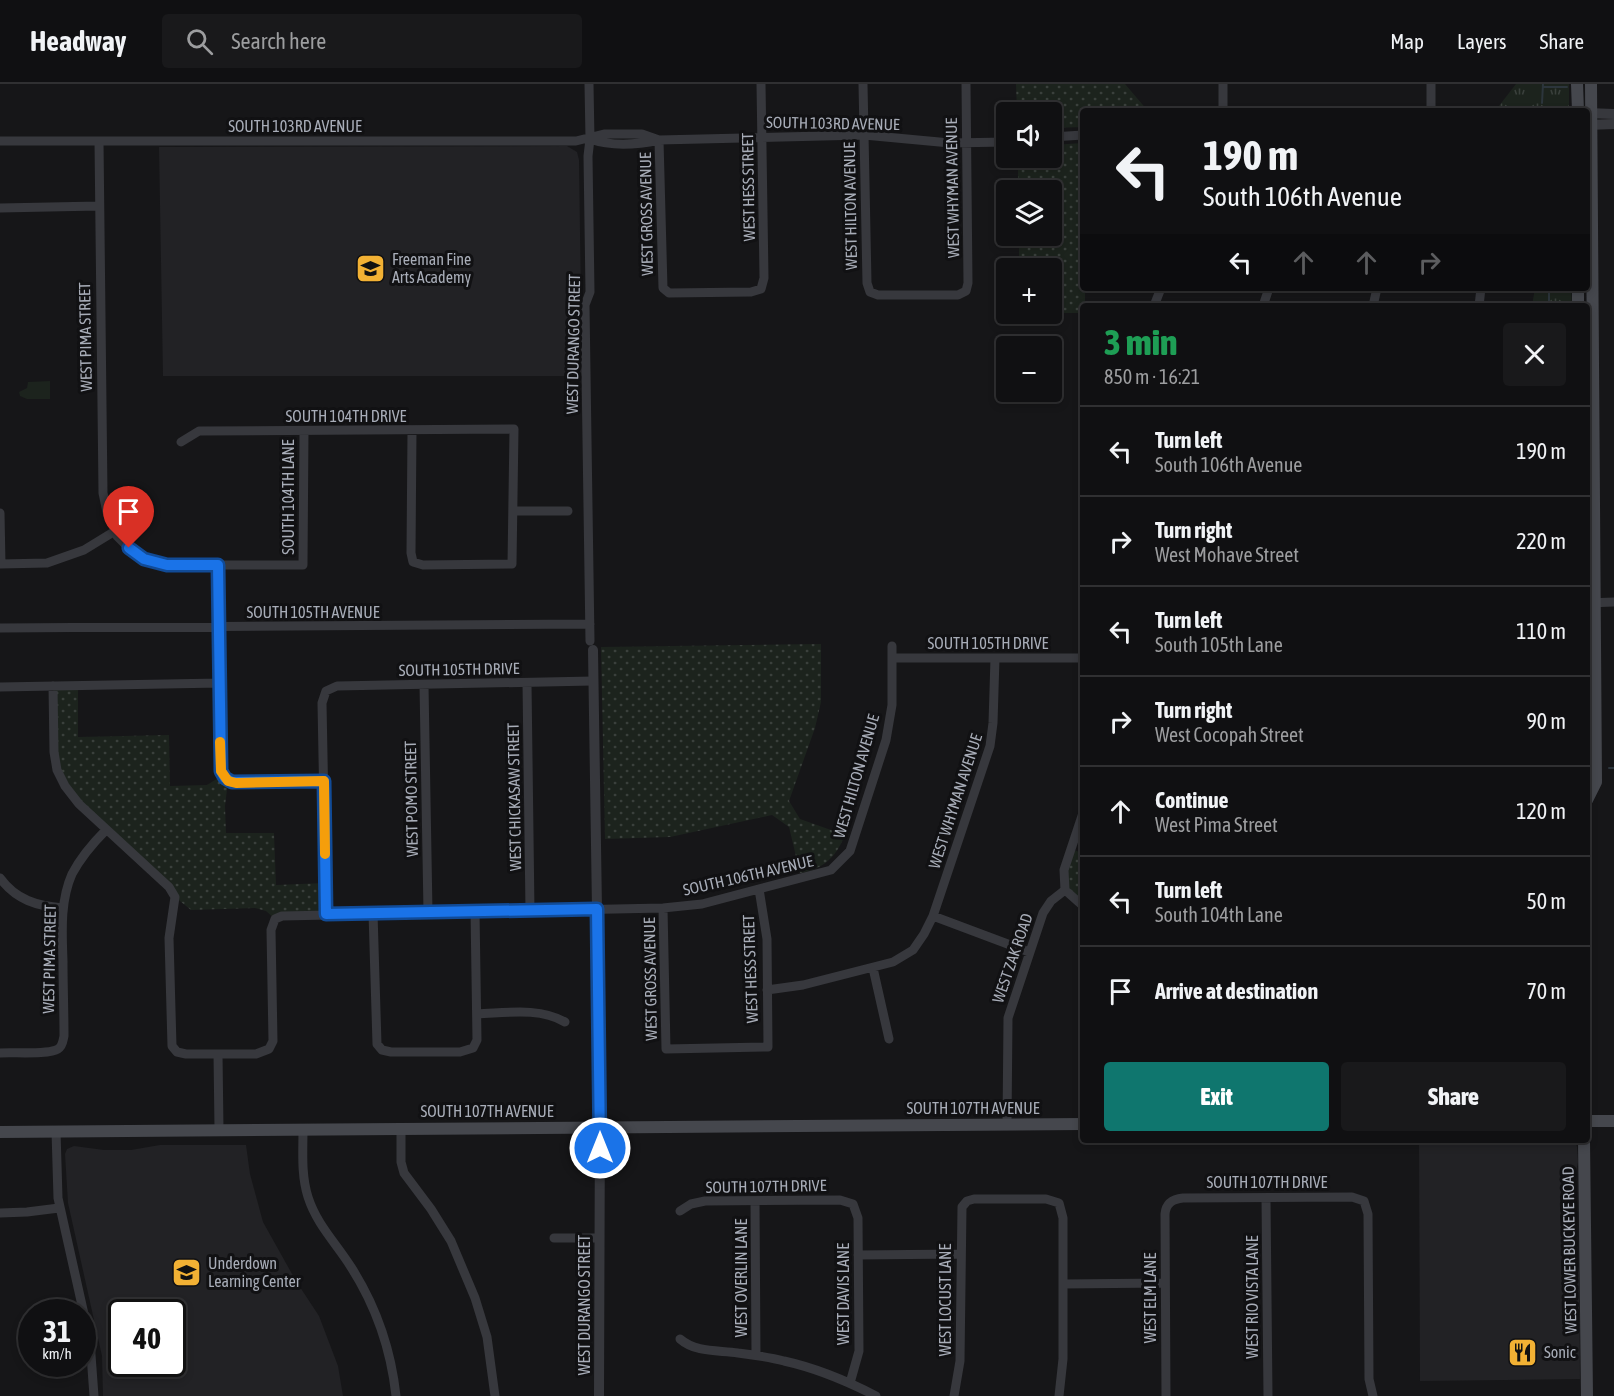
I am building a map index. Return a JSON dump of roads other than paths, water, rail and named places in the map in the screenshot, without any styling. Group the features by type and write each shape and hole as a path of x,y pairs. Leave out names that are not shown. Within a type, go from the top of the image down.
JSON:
{"main road":[{"path":"1578,84 1578,108"},
{"path":"1590,108 1591,84"},
{"path":"1590,361 1591,603 1596,782 1590,794"},
{"path":"1590,1121 1614,1121"},
{"name":"SOUTH 107TH AVENUE","path":"0,1132 1080,1124"},
{"name":"WEST LOWER BUCKEYE ROAD","path":"1584,1143 1587,1396"}],"street":[{"name":"WEST DURANGO STREET","path":"589,84 590,292 585,306 600,1127 599,1396"},
{"name":"WEST HESS STREET","path":"663,288 669,293 751,292 760,289 764,278 761,84"},
{"name":"WEST HILTON AVENUE","path":"863,84 867,283 870,292 878,295 958,295 966,291"},
{"name":"WEST WHYMAN AVENUE","path":"966,84 968,284 966,291"},
{"path":"1223,84 1223,108"},
{"path":"1431,84 1431,108"},
{"path":"1590,119 1614,114"},
{"path":"1590,119 1614,124"},
{"name":"SOUTH 103RD AVENUE","path":"0,141 576,141 590,139 605,144 642,144 659,140 864,135 967,144 996,143"},
{"path":"1062,136 1080,135"},
{"name":"WEST GROSS AVENUE","path":"659,140 663,288"},
{"name":"WEST PIMA STREET","path":"99,141 103,494 115,531"},
{"path":"0,208 99,206"},
{"name":"SOUTH 104TH DRIVE","path":"181,442 199,431 514,429 513,511"},
{"name":"SOUTH 104TH LANE","path":"115,531 129,548 144,559 167,565 303,565 304,431"},
{"path":"412,431 411,552 413,562 423,565 513,564 513,511 568,511"},
{"path":"0,513 0,564 47,563 84,550 115,531"},
{"path":"218,565 221,767 225,778 236,783 324,781 326,914"},
{"path":"1591,603 1614,602"},
{"name":"SOUTH 105TH AVENUE","path":"0,628 590,624"},
{"name":"WEST HILTON AVENUE","path":"831,870 850,851 886,740 892,705 892,646"},
{"name":"SOUTH 105TH DRIVE","path":"892,658 1080,658"},
{"name":"WEST WHYMAN AVENUE","path":"767,990 803,985 901,959 913,950 924,934 933,916 990,746 995,658"},
{"name":"SOUTH 105TH DRIVE","path":"324,781 322,703 326,690 337,686 593,681"},
{"path":"0,687 220,683"},
{"name":"WEST CHICKASAW STREET","path":"527,683 530,911"},
{"name":"WEST POMO STREET","path":"424,685 428,912"},
{"path":"53,686 54,752 57,770 65,786 106,830 169,887 175,897 169,938 170,1036 174,1049 186,1054 218,1054 219,1129"},
{"path":"1080,822 1064,870 1065,890 1080,903"},
{"name":"WEST PIMA STREET","path":"0,1053 51,1051 60,1048 64,1036 63,909 69,883 76,867 106,830"},
{"name":"SOUTH 106TH AVENUE","path":"218,1054 256,1054 269,1049 273,1036 271,930 275,919 286,915 663,908 702,903 831,870"},
{"path":"0,878 14,894 28,902 63,909"},
{"name":"WEST HESS STREET","path":"759,889 766,926 768,1047"},
{"name":"WEST ZAK ROAD","path":"1007,1124 1008,1018 1043,913 1065,890"},
{"name":"WEST GROSS AVENUE","path":"663,908 666,1049 768,1047"},
{"path":"373,913 375,1036 379,1048 391,1052 460,1052 473,1048 477,1040 475,912"},
{"path":"933,916 1029,952"},
{"path":"873,968 889,1039"},
{"path":"477,1014 534,1013 550,1015 565,1022"},
{"path":"402,1128 404,1173 438,1219 475,1298 490,1352 495,1396"},
{"path":"303,1129 303,1169 308,1197 319,1223 352,1268 375,1311 390,1355 396,1396"},
{"path":"56,1131 59,1208 90,1341 94,1396"},
{"name":"SOUTH 107TH DRIVE","path":"1170,1201 1184,1198 1352,1197 1364,1201 1368,1214 1369,1379 1373,1396"},
{"name":"WEST RIO VISTA LANE","path":"1266,1198 1268,1396"},
{"name":"WEST LOCUST LANE","path":"954,1396 960,1361 960,1215 964,1203 974,1199 1046,1199 1059,1203 1063,1218 1063,1284"},
{"name":"SOUTH 107TH DRIVE","path":"680,1211 698,1202 840,1200 854,1204"},
{"name":"WEST OVERLIN LANE","path":"755,1201 756,1355"},
{"name":"WEST ELM LANE","path":"1166,1396 1164,1214 1170,1201"},
{"name":"WEST DAVIS LANE","path":"850,1383 859,1351 858,1218 854,1204"},
{"path":"0,1213 59,1208"},
{"path":"554,1238 599,1238"},
{"path":"858,1255 961,1254"},
{"path":"1059,1396 1063,1359 1063,1284 1165,1283"},
{"path":"680,1339 689,1346 700,1349 756,1355 801,1365 850,1383 876,1396"}],"waterway":[{"path":"1542,103 1543,84"},
{"path":"1543,87 1567,87"},
{"path":"1549,291 1549,303"},
{"path":"1609,768 1614,768"}],"place":[{"name":"Freeman Fine Arts Academy","path":"371,268"},
{"name":"Underdown Learning Center","path":"187,1272"},
{"name":"Sonic","path":"1523,1352"}]}
